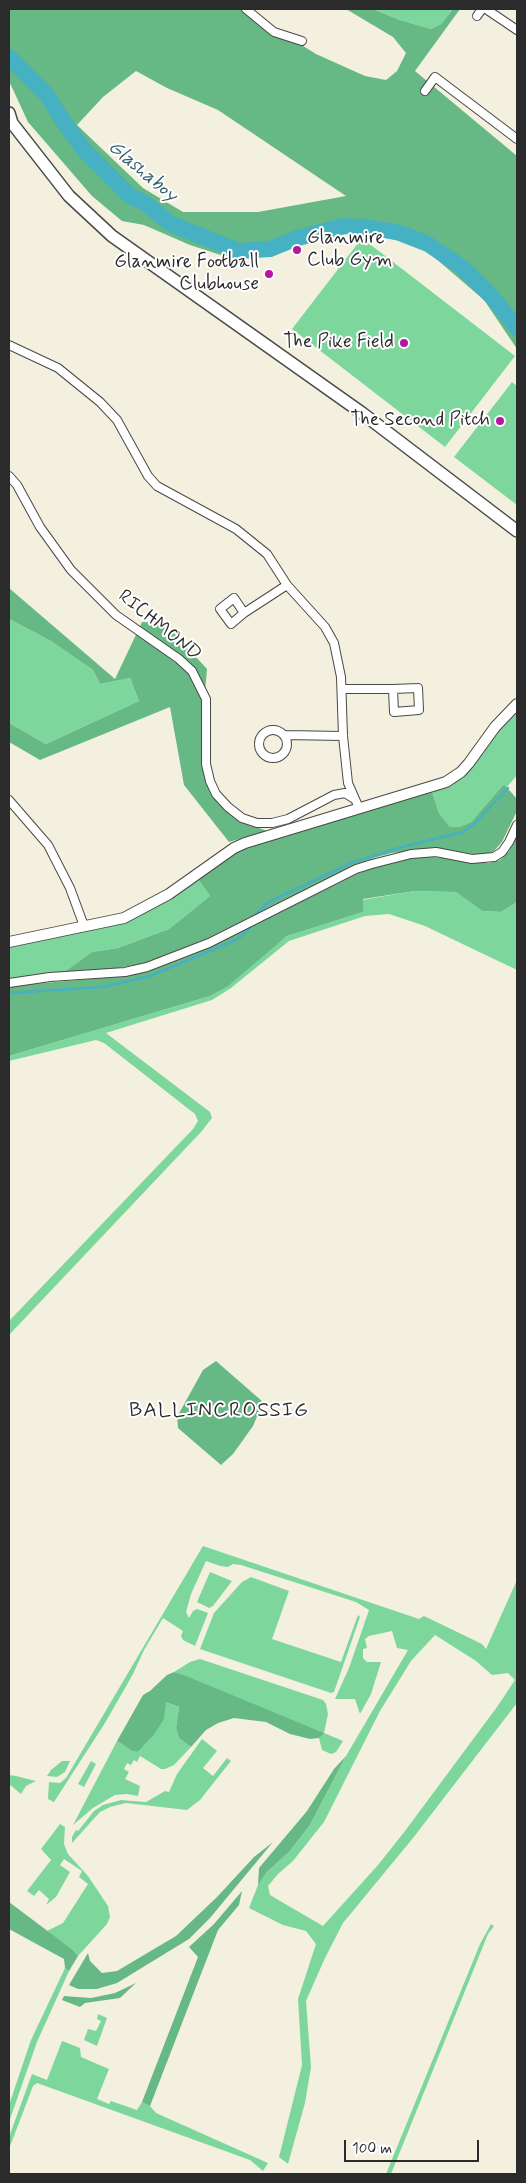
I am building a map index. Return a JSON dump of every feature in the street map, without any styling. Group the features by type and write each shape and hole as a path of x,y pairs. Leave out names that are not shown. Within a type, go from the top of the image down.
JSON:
{"main road":[{"path":"10,118 69,196 112,236 362,413 517,531"}],"street":[{"path":"246,9 274,32 302,40"},
{"path":"477,16 482,9"},
{"path":"486,9 517,30"},
{"path":"425,91 435,77 517,139"},
{"path":"9,345 58,368 100,402 117,420 148,476 158,486 236,529 267,554 287,585 326,627 334,644 342,689 343,736 348,783 359,808"},
{"name":"RICHMOND","path":"9,476 17,485 40,527 77,576 116,614 179,659 192,671 206,700 206,764 210,781 216,794 228,807 242,818 257,823 272,823 288,819 334,795 345,793 354,798"},
{"path":"244,613 287,585"},
{"path":"342,689 418,688 419,710 394,712 393,689"},
{"path":"9,942 124,918 170,894 234,848 245,843 430,788 454,778 469,763 504,716 517,704"},
{"path":"285,735 343,736"},
{"path":"9,800 48,845 67,881 84,926"},
{"path":"9,983 50,977 125,972 147,967 209,943 332,881 372,864 411,854 436,852 472,859 494,858 502,852 509,842 517,825"}],"green space":[{"path":"9,9 253,9 279,31 316,54 365,76 386,80 397,71 406,53 393,37 346,9 373,9 400,20 431,29 441,24 453,9 460,9 415,71 517,156 517,349 484,300 420,245 388,235 357,231 272,253 236,260 190,245 144,225 122,221 92,196 28,122 9,81","holes":["136,71 167,88 218,110 346,196 258,212 183,212 143,188 77,125 103,97"]},
{"path":"373,9 453,9 441,24 431,29 400,20"},
{"name":"The Pike Field","path":"362,238 515,356 445,447 292,329"},
{"name":"The Second Pitch","path":"512,382 517,386 517,505 454,457"},
{"path":"9,588 115,679 142,622 165,623 207,669 204,703 205,773 235,819 267,831 229,842 184,785 170,707 40,760 9,742 9,723 46,744 139,701 130,678 100,684 93,670 51,641 9,619"},
{"path":"9,619 51,641 93,670 100,684 130,678 139,701 46,744 9,723"},
{"path":"517,709 517,775 507,787 504,784 471,822 459,827 450,827 439,813 432,792 454,783 464,776 497,730"},
{"path":"504,784 517,799 517,811 502,842 494,851 487,854 472,854 437,848 392,853 377,857 354,865 206,939 145,963 101,971 64,972 92,952 118,948 169,929 210,896 198,879 236,851 361,811 432,792 439,813 450,827 459,827 471,822"},
{"path":"517,835 517,902 501,912 482,911 456,892 415,891 363,899 363,912 287,936 228,986 210,996 9,1056 9,986 125,976 191,954 241,932 357,874 379,865 424,856 489,863 500,860 509,851"},
{"path":"198,879 210,896 169,929 118,948 92,952 64,972 9,979 9,945 125,921"},
{"path":"415,891 456,892 482,911 501,912 517,902 517,970 425,926 389,914 365,916 289,941 231,988 212,1000 106,1033 210,1112 212,1118 201,1132 9,1335 9,1321 193,1129 198,1121 195,1114 104,1043 96,1040 9,1061 9,1056 210,996 228,985 287,936 363,912 362,900"},
{"path":"216,1361 263,1402 253,1426 233,1454 221,1465 178,1428 177,1417 203,1370"},
{"path":"203,1546 419,1619 424,1616 482,1644 486,1649 517,1580 517,1703 413,1838 343,1923 325,1958 306,2001 311,2067 305,2103 288,2164 279,2157 302,2065 298,1999 316,1944 306,1931 283,1925 249,1908 258,1885 267,1872 289,1852 310,1825 346,1756 408,1650 397,1648 392,1631 369,1636 365,1639 367,1648 363,1649 363,1658 367,1662 381,1662 371,1694 360,1714 355,1699 335,1699 349,1668 369,1610 356,1602 241,1565 233,1564 228,1567 206,1561 191,1594 186,1612 189,1618 193,1611 197,1609 208,1613 195,1646 183,1640 181,1636 183,1631 163,1618 105,1723 54,1802 48,1799 49,1782 60,1783 66,1778","holes":["435,1635 476,1661 492,1675 508,1673 515,1680 497,1707 378,1865 323,1926 270,1895 268,1886 293,1861 324,1822 380,1711 411,1661"]},
{"path":"210,1572 232,1581 213,1606 209,1608 197,1602"},
{"path":"251,1577 289,1591 272,1639 341,1662 358,1615 360,1617 334,1692 331,1693 200,1649 214,1613 242,1582"},
{"path":"200,1659 323,1700 328,1714 324,1733 343,1741 336,1752 331,1754 322,1750 319,1738 323,1733 174,1672 190,1662"},
{"path":"174,1672 324,1733 319,1738 310,1739 290,1734 266,1722 234,1718 218,1723 206,1730 191,1747 179,1738 176,1728 179,1707 166,1702 164,1719 153,1736 138,1752 132,1751 117,1741 143,1695 167,1675"},
{"path":"166,1702 179,1707 176,1728 179,1738 191,1747 174,1765 165,1769 161,1769 140,1756 137,1762 134,1760 131,1765 127,1763 124,1769 129,1772 125,1779 140,1786 138,1796 127,1794 115,1795 93,1808 73,1825 117,1741 132,1751 138,1752 153,1736"},
{"path":"202,1739 217,1751 203,1768 213,1776 227,1758 231,1761 200,1800 187,1810 126,1803 110,1807 100,1812 72,1843 72,1837 76,1830 78,1831 94,1811 103,1805 121,1800 146,1802 165,1791 169,1792 177,1774"},
{"path":"346,1756 310,1825 289,1852 267,1872 258,1885 259,1868 307,1811 334,1769"},
{"path":"62,1761 70,1761 65,1772 57,1777 47,1776 51,1770"},
{"path":"91,1761 96,1764 84,1787 78,1784"},
{"path":"9,1775 36,1781 26,1786 21,1794 9,1784"},
{"path":"60,1824 65,1827 64,1844 68,1854 88,1876 108,1906 110,1917 107,1924 78,1956 73,1950 47,1931 63,1923 88,1884 79,1877 82,1871 64,1859 60,1865 70,1872 56,1897 46,1905 49,1899 39,1890 34,1896 27,1891 51,1860 41,1849"},
{"path":"273,1842 210,1918 189,1939 117,1983 97,1989 78,1989 69,1985 88,1953 90,1961 102,1973 117,1971 176,1936 217,1897 254,1857"},
{"path":"242,1891 239,1905 218,1930 150,2106 142,2102 198,1957 189,1947 214,1924"},
{"path":"9,1902 73,1950 78,1956 69,1971 65,1968 64,1959 9,1929"},
{"path":"491,1924 494,1926 488,1934 391,2174 386,2174 480,1944"},
{"path":"65,1968 69,1971 37,2042 9,2122 9,2105 31,2040"},
{"path":"136,1983 120,1998 85,2003 80,2007 62,2000 64,1996 91,1998 115,1993"},
{"path":"98,2014 107,2018 97,2046 84,2040 88,2029 96,2031 101,2021 97,2019"},
{"path":"62,2041 80,2048 81,2057 109,2069 97,2099 109,2104 111,2101 137,2110 142,2102 150,2106 156,2113 268,2163 263,2171 250,2160 37,2083 33,2086 9,2149 9,2137 32,2074 47,2080"}],"waterway":[{"name":"Glashaboy","path":"9,57 47,95 84,150 130,196 145,203 171,224 238,251 270,249 297,238 344,226 373,228 400,233 428,244 463,268 493,298 517,328"},
{"path":"256,914 267,903 351,863 402,847 463,832 474,824 508,788"},
{"path":"9,993 102,987 150,976 238,939 251,927"}],"place":[{"name":"Glanmire Club Gym","path":"297,250"},
{"name":"Glanmire Football Clubhouse","path":"269,274"},
{"name":"The Pike Field","path":"404,343"},
{"name":"The Second Pitch","path":"500,421"}],"district":[{"name":"BALLINCROSSIG","path":"219,1412"}]}
